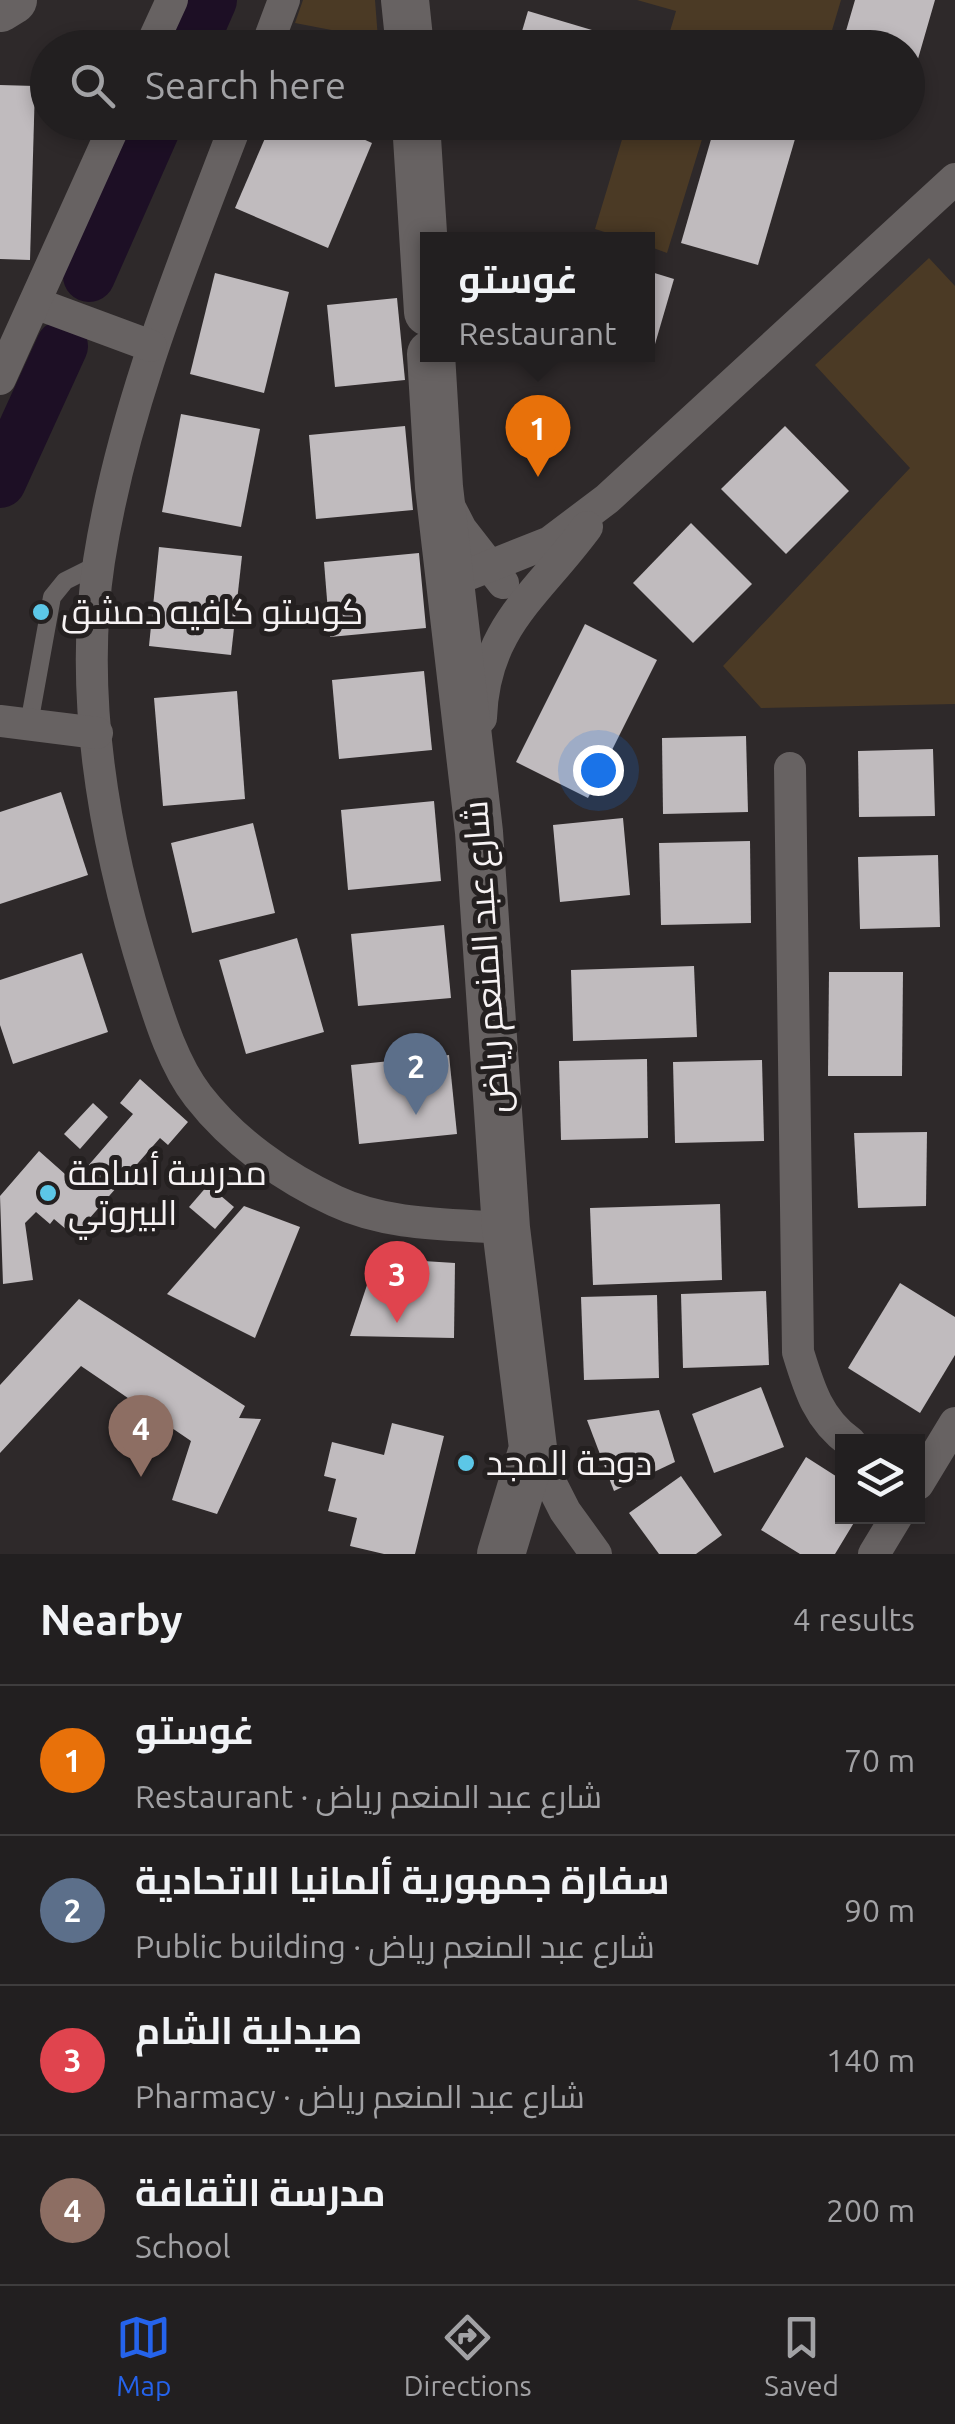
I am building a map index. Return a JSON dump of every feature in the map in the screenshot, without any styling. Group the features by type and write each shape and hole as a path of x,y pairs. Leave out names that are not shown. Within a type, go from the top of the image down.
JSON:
{"main road":[{"path":"0,8 12,0"},
{"path":"406,0 408,30"},
{"path":"417,140 423,232"},
{"name":"شارع عبد المنعم رياض","path":"431,362 439,487 478,832 506,1228 533,1448 501,1554"}],"street":[{"path":"158,30 172,0"},
{"path":"0,379 108,140"},
{"path":"230,140 152,346 124,444 98,564 94,644 98,733 108,827 132,930 161,1024 196,1094 240,1140 287,1175 338,1203 402,1221 506,1228"},
{"path":"452,600 462,577 493,568 550,542 607,499 955,178"},
{"path":"35,303 152,346"},
{"path":"439,487 461,529 503,581 506,596 501,631 482,683 478,832"},
{"path":"501,631 560,564 607,499"},
{"path":"14,722 98,733"},
{"path":"790,768 798,1352 812,1397 839,1434"},
{"path":"925,1472 955,1423"},
{"path":"533,1448 566,1511 596,1554"},
{"path":"874,1554 893,1524"}],"lane":[{"path":"14,722 52,597 65,581 98,564"}],"shaded area":[{"path":"303,0 375,0 377,30 331,30 295,23"},
{"path":"637,0 841,0 832,30 670,30 676,11"},
{"path":"622,140 702,140 667,253 655,249 655,232 595,229"},
{"path":"929,258 955,286 955,704 761,708 723,666 910,468 815,365"}],"building":[{"path":"855,0 935,0 925,35 925,30 846,30"},
{"path":"528,11 592,30 522,30"},
{"path":"0,85 30,86 30,140 33,140 30,260 0,259"},
{"path":"264,140 372,143 328,248 235,208"},
{"path":"711,140 795,140 758,265 681,243"},
{"path":"215,273 289,292 264,393 190,374"},
{"path":"655,273 674,279 655,344"},
{"path":"397,298 405,380 335,387 327,305"},
{"path":"181,414 260,429 241,527 162,512"},
{"path":"405,426 413,510 316,519 309,435"},
{"path":"785,426 849,491 786,554 721,489"},
{"path":"691,523 752,584 693,643 633,583"},
{"path":"159,547 242,556 231,655 149,646"},
{"path":"419,553 426,628 330,637 324,562"},
{"path":"585,624 657,660 588,798 516,762"},
{"path":"424,671 432,750 339,759 332,680"},
{"path":"237,691 245,799 163,806 154,698"},
{"path":"746,736 748,812 663,814 662,738"},
{"path":"933,749 935,816 859,817 858,751"},
{"path":"61,792 88,875 0,904 0,812"},
{"path":"434,801 441,881 348,890 341,810"},
{"path":"623,818 630,895 560,902 553,825"},
{"path":"253,823 275,913 192,933 171,843"},
{"path":"750,841 751,923 661,925 659,843"},
{"path":"938,855 940,927 860,929 858,857"},
{"path":"444,925 451,998 358,1006 351,934"},
{"path":"297,938 324,1032 246,1054 219,960"},
{"path":"82,953 108,1032 13,1064 0,1025 0,980"},
{"path":"694,966 697,1037 573,1041 571,970"},
{"path":"829,972 903,972 902,1076 828,1076"},
{"path":"449,1055 457,1134 359,1144 351,1065"},
{"path":"647,1059 648,1138 561,1140 559,1061"},
{"path":"762,1060 764,1141 675,1143 673,1062"},
{"path":"140,1079 188,1122 168,1145 160,1138 74,1236 54,1219 50,1224 36,1212 25,1223 33,1280 3,1284 0,1196 39,1151 74,1182 133,1114 120,1103"},
{"path":"93,1103 108,1117 80,1149 64,1134"},
{"path":"927,1132 926,1206 858,1208 854,1133"},
{"path":"208,1185 234,1207 215,1229 189,1207"},
{"path":"720,1204 722,1280 593,1285 590,1208"},
{"path":"244,1206 300,1227 255,1338 167,1294"},
{"path":"376,1258 455,1263 454,1338 350,1336"},
{"path":"900,1283 955,1317 955,1355 920,1413 848,1368"},
{"path":"766,1291 769,1365 683,1368 681,1294"},
{"path":"657,1295 659,1378 584,1380 581,1297"},
{"path":"79,1299 245,1406 239,1418 261,1419 217,1514 172,1500 191,1441 81,1366 0,1453 0,1385"},
{"path":"761,1387 784,1447 714,1473 692,1414"},
{"path":"659,1410 675,1462 614,1491 587,1420"},
{"path":"392,1423 444,1436 415,1554 384,1554 350,1546 357,1518 328,1511 336,1479 324,1476 332,1442 384,1455"},
{"path":"806,1457 835,1476 835,1524 853,1524 835,1554 800,1554 761,1530"},
{"path":"681,1476 722,1535 696,1554 659,1554 629,1513"}],"waterway":[{"path":"198,30 211,0"},
{"path":"89,276 149,140"},
{"path":"0,482 62,346"}],"place":[{"name":"غوستو","path":"538,477"},
{"name":"كوستو كافيه دمشق","path":"41,612"},
{"name":"سفارة جمهورية ألمانيا الاتحادية","path":"416,1115"},
{"name":"مدرسة أسامة البيروتي","path":"48,1193"},
{"name":"صيدلية الشام","path":"397,1323"},
{"name":"دوحة المجد","path":"466,1463"},
{"name":"مدرسة الثقافة","path":"141,1477"}]}
